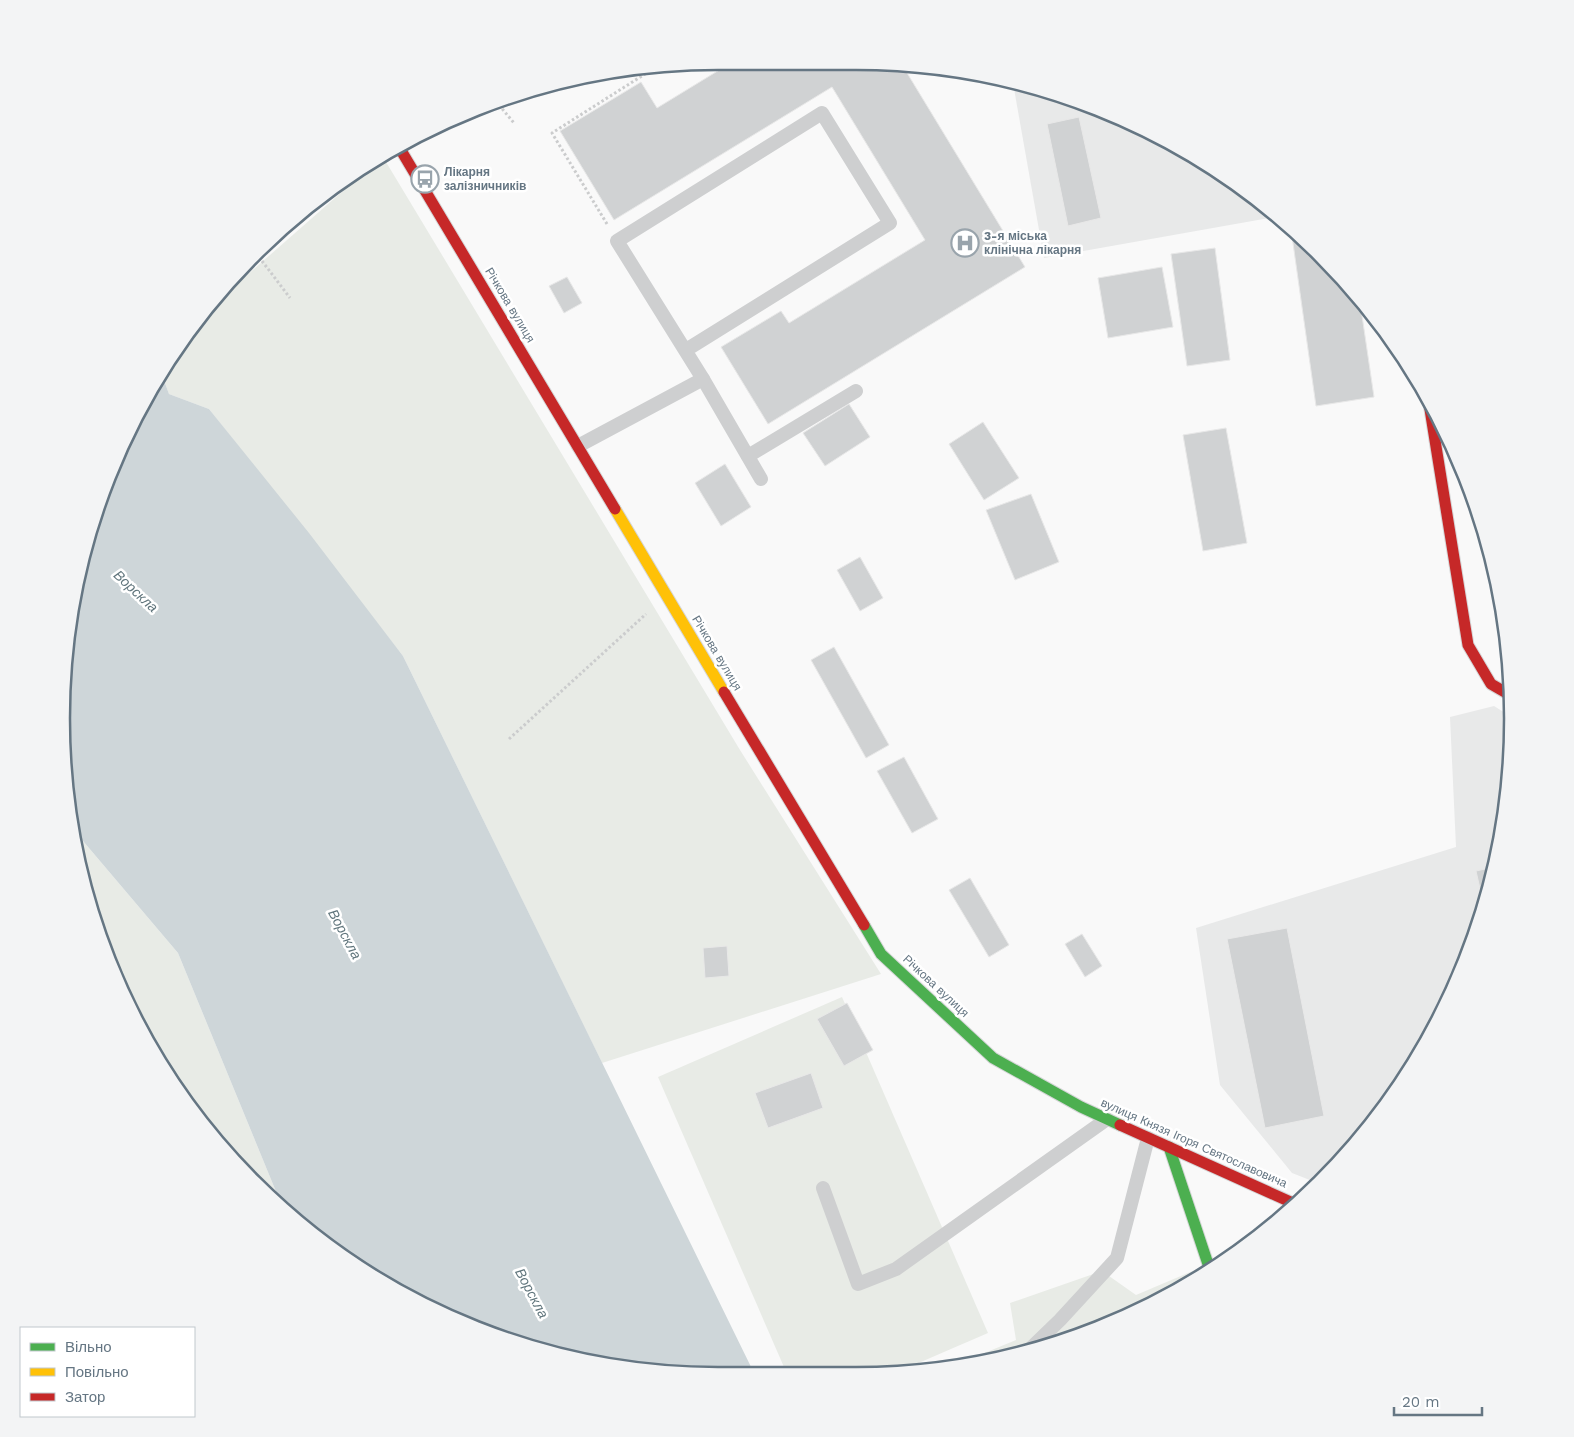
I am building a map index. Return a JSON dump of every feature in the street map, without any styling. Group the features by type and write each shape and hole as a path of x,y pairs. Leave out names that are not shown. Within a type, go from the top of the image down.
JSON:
{"street":[{"name":"Річкова вулиця","path":"402,153 881,954 994,1058 1081,1107"},
{"path":"1432,423 1468,646 1491,684 1503,691"},
{"name":"вулиця Князя Ігоря Святославовича","path":"1081,1107 1288,1201"},
{"path":"1169,1147 1208,1263"}],"lane":[{"path":"686,350 890,222 822,113 617,241 686,350 762,479"},
{"path":"578,446 703,379"},
{"path":"748,456 856,391"},
{"path":"823,1188 858,1284 896,1269 1107,1119"},
{"path":"1039,1340 1117,1258 1148,1138"}],"path":[{"path":"617,241 552,133 644,75"},
{"path":"500,108 514,123"},
{"path":"261,259 290,298"},
{"path":"510,739 667,595"}],"shaded area":[{"path":"1014,90 1064,104 1104,119 1142,137 1216,179 1268,218 1044,258"},
{"path":"386,162 740,750 881,974 602,1063 403,656 209,409 169,394 164,382 179,358 204,324 240,281 349,186"},
{"path":"1494,706 1504,712 1503,761 1492,845 1470,927 1455,967 1437,1005 1395,1079 1343,1146 1311,1180 1292,1173 1220,1085 1196,928 1456,847 1450,717"},
{"path":"81,839 178,953 276,1192 231,1146 204,1113 179,1079 157,1043 119,967 104,927"},
{"path":"842,997 988,1333 917,1364 898,1366 784,1367 658,1077"},
{"path":"1200,1268 1142,1300 1104,1318 1064,1333 978,1356 1016,1340 1010,1303 1102,1271 1136,1295"}],"water":[{"name":"Ворскла","path":"164,382 169,394 209,409 309,533 403,656 751,1367 676,1366 592,1355 551,1345 510,1333 470,1318 394,1280 358,1258 324,1233 276,1192 178,953 81,839 71,761 71,676 82,592 92,551 104,510 119,470"}],"building":[{"name":"3-я міська клінічна лікарня","path":"719,70 906,72 1025,267 768,424 721,347 781,311 789,323 925,240 832,87 614,220 560,131 641,82 657,108"},
{"path":"1079,117 1101,218 1068,226 1047,124"},
{"path":"1293,240 1343,291 1362,314 1374,397 1316,406"},
{"path":"1215,248 1230,360 1187,366 1171,254"},
{"path":"1162,267 1173,327 1108,338 1098,278"},
{"path":"567,277 582,303 564,313 549,286"},
{"path":"849,404 870,437 825,466 803,433"},
{"path":"983,422 1019,478 984,500 949,444"},
{"path":"1226,428 1247,543 1203,551 1183,435"},
{"path":"725,464 751,507 721,526 695,483"},
{"path":"1031,494 1059,562 1015,580 986,510"},
{"path":"860,557 883,598 860,611 837,570"},
{"path":"834,647 889,745 866,758 811,660"},
{"path":"904,757 938,819 912,833 877,771"},
{"path":"1486,869 1481,891 1476,871"},
{"path":"970,878 1009,945 989,957 949,890"},
{"path":"1287,928 1324,1116 1265,1128 1227,939"},
{"path":"1082,934 1102,966 1085,977 1065,944"},
{"path":"727,946 729,976 705,978 703,948"},
{"path":"847,1003 873,1050 844,1066 817,1019"},
{"path":"811,1073 823,1108 768,1128 755,1093"}],"traffic: fast":[{"path":"864,925 881,954 993,1058 1081,1107 1120,1125"},
{"path":"1169,1147 1208,1263"}],"traffic: slow":[{"path":"615,509 724,692"}],"traffic: jam":[{"path":"402,153 615,509"},
{"path":"1432,423 1468,645 1491,684 1503,691"},
{"path":"724,692 864,925"},
{"path":"1120,1125 1288,1201"}],"place":[{"name":"Лікарня залізничників","path":"425,179"},
{"name":"3-я міська клінічна лікарня","path":"965,243"}]}
